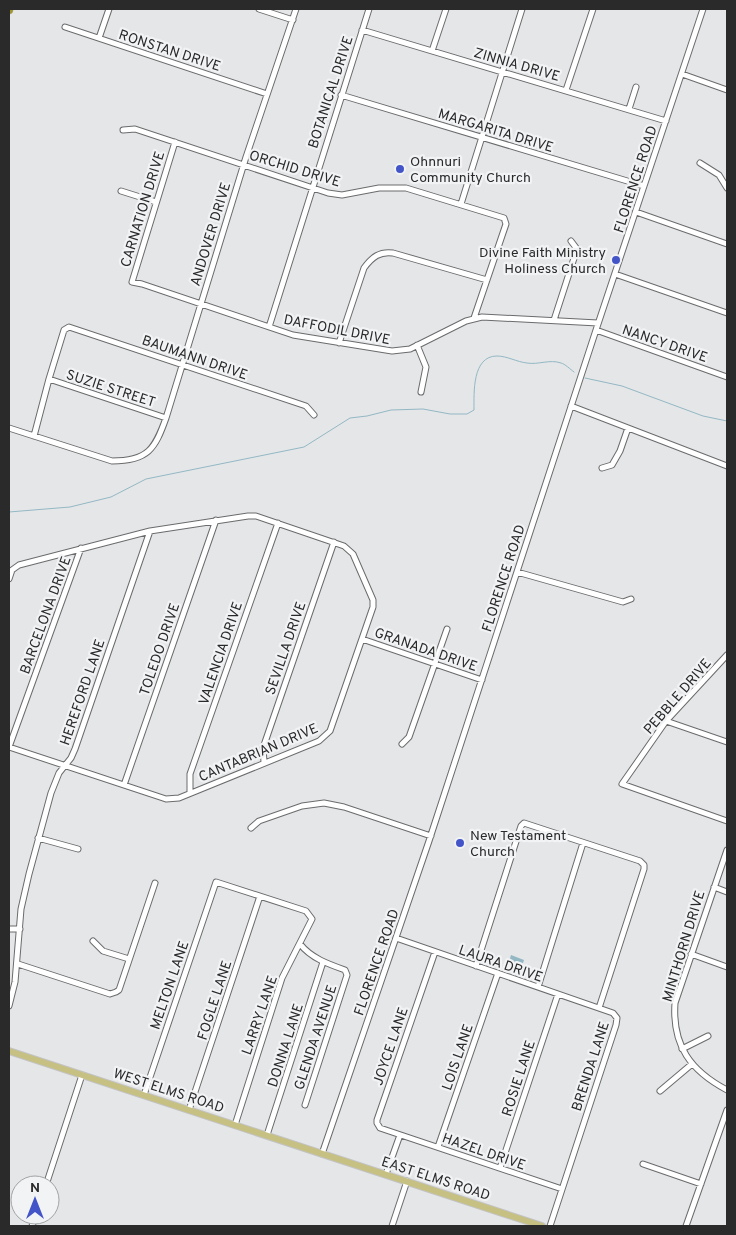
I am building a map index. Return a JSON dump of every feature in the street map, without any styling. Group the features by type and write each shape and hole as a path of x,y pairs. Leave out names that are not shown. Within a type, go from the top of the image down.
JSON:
{"main road":[{"name":"WEST ELMS ROAD","path":"9,1051 322,1154"},
{"name":"EAST ELMS ROAD","path":"322,1154 542,1226"}],"street":[{"path":"99,38 109,9"},
{"path":"259,9 293,20"},
{"name":"ANDOVER DRIVE","path":"34,436 107,460 126,461 136,458 153,448 159,438 166,418 244,165 296,9"},
{"name":"BOTANICAL DRIVE","path":"269,327 369,9"},
{"path":"432,51 446,9"},
{"path":"461,204 522,9"},
{"path":"566,90 593,9"},
{"name":"FLORENCE ROAD","path":"322,1154 431,836 598,323 703,9"},
{"name":"RONSTAN DRIVE","path":"65,27 267,94"},
{"name":"ZINNIA DRIVE","path":"362,30 666,121"},
{"path":"682,74 727,90"},
{"path":"628,109 636,87"},
{"name":"MARGARITA DRIVE","path":"341,95 644,186"},
{"name":"ORCHID DRIVE","path":"123,130 136,129 328,193 342,195 379,188 406,188 504,218 506,224 474,318"},
{"name":"CARNATION DRIVE","path":"132,282 174,142"},
{"path":"700,163 719,175 727,188"},
{"path":"121,191 156,202"},
{"path":"636,212 727,244"},
{"path":"554,320 577,250 571,241"},
{"path":"339,343 364,268 370,260 379,254 393,253 487,280"},
{"path":"615,274 727,313"},
{"name":"DAFFODIL DRIVE","path":"132,282 293,334 392,351 417,346 474,318 482,316 598,323"},
{"name":"BAUMANN DRIVE","path":"49,379 66,327 69,327 306,406 314,415"},
{"name":"NANCY DRIVE","path":"596,330 727,376"},
{"path":"417,346 426,367 422,392"},
{"path":"9,428 34,436 49,379"},
{"name":"SUZIE STREET","path":"49,379 166,418"},
{"path":"571,406 727,466"},
{"path":"602,468 612,465 620,452 628,428"},
{"name":"CANTABRIAN DRIVE","path":"9,579 12,570 19,565 81,548 150,531 216,520 256,516 334,542 350,551 373,600 373,607 330,731 319,741 179,798 166,799 9,747"},
{"name":"TOLEDO DRIVE","path":"124,785 216,520"},
{"name":"VALENCIA DRIVE","path":"190,793 190,774 278,523"},
{"name":"HEREFORD LANE","path":"9,1006 18,964 23,899 51,793 59,773 75,749 150,531"},
{"name":"SEVILLA DRIVE","path":"264,762 263,748 334,542"},
{"name":"BARCELONA DRIVE","path":"9,747 81,548"},
{"path":"517,572 623,602 631,599"},
{"path":"402,744 409,737 447,629"},
{"name":"GRANADA DRIVE","path":"362,639 482,680"},
{"name":"PEBBLE DRIVE","path":"727,655 666,721 622,784 727,821"},
{"path":"666,721 727,742"},
{"path":"251,828 259,822 302,806 324,803 344,807 431,836"},
{"path":"476,966 521,826 524,823 583,843 538,987"},
{"path":"38,838 78,849"},
{"name":"BRENDA LANE","path":"550,1226 618,1021 613,1012 599,1008 644,869 644,865 640,861 583,843"},
{"name":"MINTHORN DRIVE","path":"727,850 675,1003 675,1027 682,1049 692,1064 710,1081 727,1090"},
{"name":"MELTON LANE","path":"144,1095 216,882 260,896"},
{"path":"18,964 113,994 119,990 155,883"},
{"path":"714,887 727,892"},
{"name":"LARRY LANE","path":"235,1125 282,978 312,919 306,912 260,896"},
{"name":"FOGLE LANE","path":"189,1110 260,896"},
{"path":"9,929 20,929"},
{"name":"LAURA DRIVE","path":"396,938 599,1008"},
{"path":"93,941 103,951 129,959"},
{"name":"GLENDA AVENUE","path":"300,944 304,950 323,962 344,970 347,975 305,1105"},
{"name":"JOYCE LANE","path":"400,1135 380,1128 377,1120 436,952"},
{"path":"691,954 727,968"},
{"name":"DONNA LANE","path":"267,1135 323,962"},
{"name":"LOIS LANE","path":"438,1147 498,973"},
{"name":"ROSIE LANE","path":"500,1168 558,994"},
{"path":"682,1049 708,1036"},
{"path":"660,1091 692,1064"},
{"path":"49,1175 82,1075"},
{"path":"686,1226 727,1110"},
{"path":"386,1174 400,1135"},
{"name":"HAZEL DRIVE","path":"400,1135 562,1189"},
{"path":"643,1164 701,1184"},
{"path":"392,1226 407,1181"}],"water":[{"path":"511,955 524,960 522,966 509,962"}],"waterway":[{"path":"9,512 70,507 111,497 146,479 304,447 350,418 391,410 423,409 450,414 467,414 474,410 475,385 479,369 483,362 497,356 531,363 557,362 564,364 574,372"},
{"path":"585,378 622,386 703,416 727,421"}],"place":[{"name":"Ohnnuri Community Church","path":"400,169"},
{"name":"Divine Faith Ministry Holiness Church","path":"616,260"},
{"name":"New Testament Church","path":"460,843"}]}
